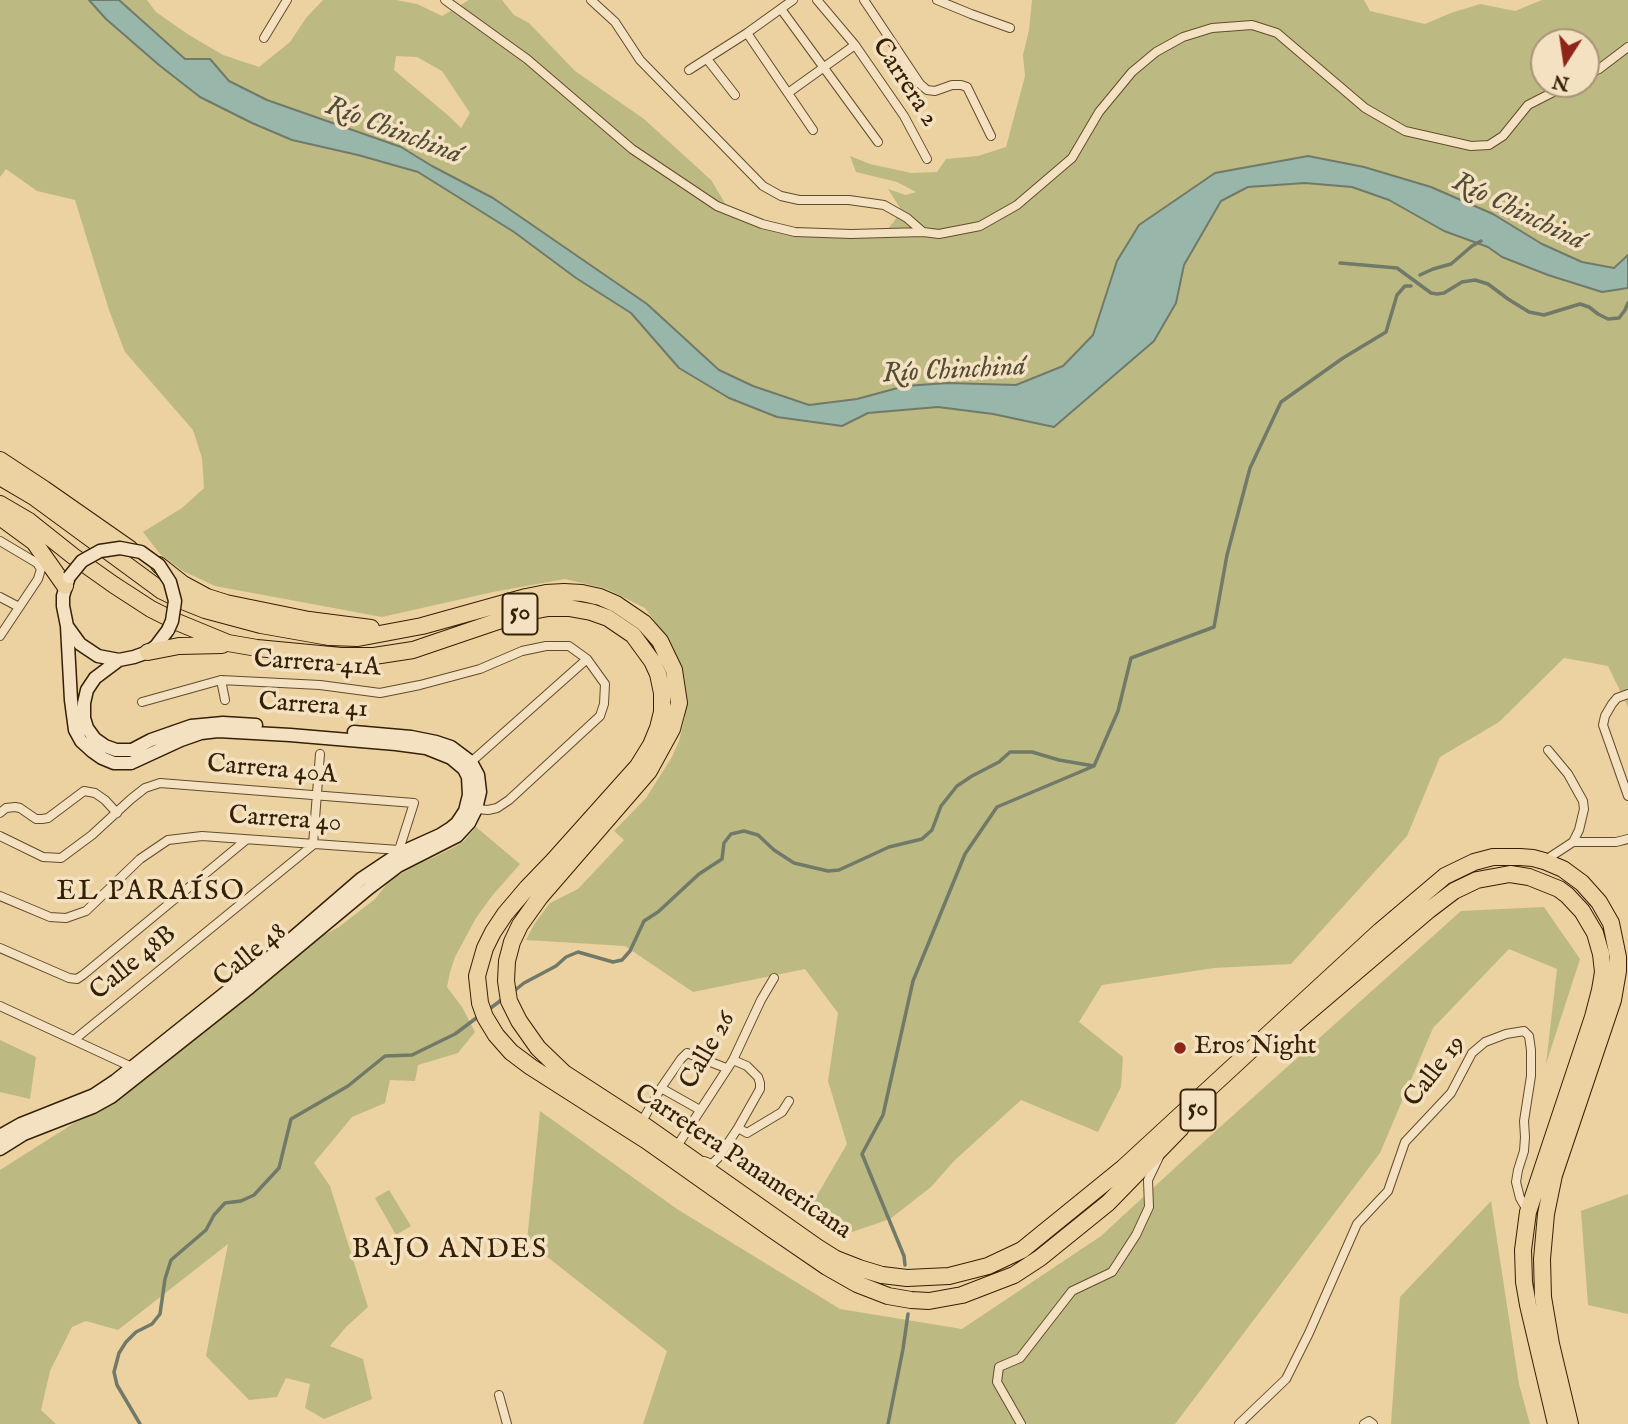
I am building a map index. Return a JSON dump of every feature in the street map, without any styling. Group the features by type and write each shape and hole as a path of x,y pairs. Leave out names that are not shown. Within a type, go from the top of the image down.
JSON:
{"highway":[{"path":"0,460 44,489 127,556"},
{"name":"Carretera Panamericana","path":"0,477 9,480 73,526 127,556 162,591 205,610 261,625 358,638 422,626 547,593 582,593 616,604 653,632 666,651 674,670 679,703 672,729 659,755 641,781 540,897 520,925 507,961 509,1002 538,1048 564,1073 643,1120 857,1284 888,1296 929,1301 962,1295 1014,1275 1040,1258 1108,1203 1211,1097 1411,924 1454,891 1476,880 1510,874 1529,877 1559,889 1590,922 1598,944 1602,972 1593,1017 1528,1212 1523,1250 1524,1282 1530,1317 1556,1424"},
{"name":"Carretera Panamericana","path":"0,504 29,521 73,556 151,609 228,643 341,656 374,656 413,650 522,613 548,608 591,612 608,618 633,635 658,674 662,693 662,712 658,727 638,766 527,888 493,932 477,976 477,989 485,1017 496,1035 531,1067 647,1141 770,1228 813,1251 882,1275 907,1278 949,1276 988,1266 1022,1250 1123,1168 1380,931 1445,876 1474,862 1493,857 1545,861 1572,875 1592,893 1611,923 1618,971 1613,1000 1554,1175 1543,1238 1544,1297 1551,1344 1570,1424"},
{"path":"0,517 34,542 67,581"},
{"path":"159,565 183,584 207,597 226,603 321,622 402,630"},
{"path":"148,652 179,646 257,648"}],"main road":[{"path":"110,549 127,556 141,552 159,565 170,582 175,601 172,621 156,646 148,652 119,660 98,656 80,644 67,626 63,606 67,581 75,568 91,555 110,549"},
{"name":"Carrera 41","path":"67,626 75,730 81,741 92,751 114,763 131,763 181,740 201,733 218,732 289,735 426,748 464,762"},
{"name":"Carrera 41","path":"119,660 95,678 87,690 84,702 84,718 94,739 116,750 132,750 191,726 223,723 411,737 451,747 464,762"},
{"path":"464,762 475,767 480,784 476,809"},
{"name":"Calle 48","path":"0,1136 20,1124 94,1095 137,1070 250,987 369,888 402,855 451,828 461,818 468,804 470,788 464,762"},
{"name":"Calle 48","path":"402,855 457,836 469,823 476,809"},
{"name":"Calle 48","path":"0,1149 24,1134 93,1107 111,1097 137,1070"}],"street":[{"path":"264,38 287,0"},
{"path":"445,0 527,60 632,149 717,206 762,224 795,232 939,234 980,226 1017,205 1072,158 1099,112 1132,72 1156,52 1183,37 1212,28 1252,25 1277,33 1365,108 1385,120 1405,131 1471,146 1489,145 1503,136 1528,105 1542,98"},
{"path":"591,0 615,22 640,61 763,186 780,196 799,200 849,200 884,205 907,218 923,232"},
{"path":"689,70 793,0"},
{"name":"Carrera 2","path":"817,0 855,45 904,116 927,159"},
{"path":"864,0 920,84 927,90 935,91 952,85 967,87 991,136"},
{"path":"937,0 1010,29"},
{"path":"781,9 878,142"},
{"path":"747,33 813,130"},
{"path":"788,93 855,45"},
{"path":"1600,69 1628,47"},
{"path":"707,60 735,95"},
{"path":"0,541 37,563 41,569 38,579 0,636"},
{"path":"0,597 19,607"},
{"name":"Carrera 41A","path":"142,702 221,680 320,685 380,693 480,669 522,651 546,646 569,646 587,659"},
{"path":"464,762 587,659 605,684 600,716 509,800 497,808 476,809"},
{"path":"221,680 225,700"},
{"path":"1628,694 1617,698 1612,704 1603,724 1628,796"},
{"path":"1545,861 1573,842 1583,816 1583,801 1568,774 1548,750"},
{"path":"313,845 320,754"},
{"name":"Carrera 40A","path":"0,836 43,857 61,858 92,835 145,788 160,783 414,803 402,855"},
{"path":"0,814 8,807 20,808 42,820 84,791 105,800 117,813"},
{"name":"Carrera 40","path":"0,897 50,917 66,918 86,911 140,859 168,839 202,836 402,855"},
{"path":"1573,842 1616,842 1628,839"},
{"path":"0,948 77,979 246,841"},
{"name":"Calle 48B","path":"74,1040 313,845"},
{"name":"Calle 26","path":"678,1143 733,1060 774,978"},
{"path":"0,1006 137,1070"},
{"name":"Calle 19","path":"1239,1424 1286,1379 1357,1224 1388,1191 1405,1142 1451,1093 1472,1053 1485,1042 1524,1031 1529,1036 1531,1076 1524,1121 1524,1151 1516,1182 1520,1198 1528,1212"},
{"path":"726,1068 687,1053 661,1088 643,1120 712,1164 758,1094 758,1077 747,1066 733,1060"},
{"path":"661,1088 700,1110"},
{"path":"738,1128 747,1133 782,1112 789,1101"},
{"path":"1021,1424 997,1382 999,1367 1020,1358 1072,1291 1112,1272 1136,1235 1149,1207 1148,1180 1163,1146"},
{"path":"499,1395 507,1424"}],"shaded area":[{"path":"0,0 89,0 106,19 200,97 252,123 418,172 514,232 576,278 631,313 679,368 729,398 777,417 842,426 868,413 938,407 993,414 1055,427 1154,341 1176,303 1184,265 1221,201 1248,187 1305,183 1352,187 1389,200 1444,231 1488,247 1502,257 1548,275 1602,292 1628,288 1628,707 1608,666 1564,658 1499,722 1440,757 1407,836 1291,964 1214,968 1102,985 1079,1022 1123,1057 1121,1087 1098,1132 1021,1100 954,1161 931,1187 890,1219 852,1232 812,1204 847,1144 828,1081 838,1013 805,969 693,992 625,946 526,940 550,903 578,889 624,840 614,831 646,798 672,757 685,717 680,669 670,642 645,608 607,589 565,579 382,617 215,586 183,571 160,554 143,532 182,508 204,488 202,458 193,430 125,352 75,200 37,191 6,169 0,177"},
{"path":"89,0 119,0 185,59 210,59 229,81 267,100 401,147 493,198 647,304 719,370 753,386 809,405 857,399 905,386 948,383 1016,385 1063,366 1093,335 1117,261 1139,225 1215,173 1308,156 1364,167 1431,187 1493,214 1542,244 1582,262 1614,268 1628,255 1628,288 1602,292 1548,275 1502,257 1488,247 1444,231 1389,200 1352,187 1305,183 1248,187 1221,201 1184,265 1176,303 1154,341 1054,427 993,414 938,407 868,413 842,426 777,417 729,398 679,368 631,313 576,278 514,232 418,172 292,140 200,97 106,19"},
{"path":"119,0 147,0 156,12 189,35 223,55 259,67 290,42 306,18 323,0 396,0 417,4 442,16 469,0 502,0 514,15 529,23 575,71 644,119 711,180 734,218 778,233 862,238 883,235 902,211 888,189 906,195 916,192 897,182 856,172 850,156 870,164 911,173 937,172 946,159 978,156 1006,147 1025,76 1023,55 1032,0 1364,0 1370,11 1425,24 1480,4 1515,11 1542,0 1628,0 1628,255 1614,268 1582,262 1542,244 1493,214 1431,187 1364,167 1308,156 1216,173 1117,261 1093,335 1063,366 1016,385 948,383 809,405 753,386 719,370 647,304 493,198 401,147 267,100 229,81 210,59 185,59","holes":["396,56 417,57 442,71 470,113 461,128 394,70"]},
{"path":"476,827 520,864 476,918 450,972 447,987 462,1007 475,1032 458,1053 418,1065 415,1081 390,1080 385,1103 352,1117 314,1163 330,1186 368,1307 330,1346 363,1359 372,1399 324,1419 305,1408 310,1384 286,1378 277,1397 249,1400 206,1356 228,1244 118,1330 86,1321 72,1327 50,1371 41,1410 56,1424 0,1424 0,1170 79,1120 119,1100 320,937 339,927 375,899 390,880 453,848 464,841"},
{"path":"1544,907 1580,959 1546,1064 1557,969 1509,949 1433,1028 1380,1153 1175,1424 643,1424 667,1351 527,1241 540,1111 677,1209 840,1309 962,1329 1101,1236 1461,911"},
{"path":"0,1040 36,1057 30,1099 0,1092"},
{"path":"389,1190 411,1226 396,1235 375,1198"},
{"path":"1628,1194 1628,1314 1588,1305 1581,1211"},
{"path":"1491,1201 1519,1384 1530,1424 1391,1424 1400,1297"}],"waterway":[{"path":"1420,275 1451,264 1481,241"},
{"path":"1340,263 1397,268 1431,293 1437,294 1444,293 1462,282 1475,280 1488,284 1529,312 1544,315 1580,304 1608,319 1619,318 1628,303"},
{"path":"905,1265 904,1256 862,1154 883,1115 913,981 965,854 997,807 1094,766 1118,711 1131,658 1214,627 1227,555 1250,468 1281,402 1343,358 1386,332 1397,295 1405,286 1411,286"},
{"path":"514,991 578,952 613,962 622,960 630,951 644,921 658,912 699,874 722,859 724,843 731,834 744,831 758,835 794,863 828,871 839,870 889,847 922,839 932,830 941,806 957,786 999,762 1010,752 1032,752 1094,766"},
{"path":"488,1010 504,998"},
{"path":"140,1424 117,1385 114,1372 119,1353 126,1342 136,1332 152,1324 160,1314 171,1260 206,1230 225,1203 241,1201 254,1195 279,1168 291,1119 348,1086 385,1056 412,1055 455,1034 479,1016"},
{"path":"888,1424 908,1314"}],"place":[{"name":"Eros Night","path":"1180,1048"}],"district":[{"name":"EL PARAÍSO","path":"151,893"},
{"name":"BAJO ANDES","path":"450,1251"}],"water label":[{"name":"Río Chinchiná","path":"393,132"},
{"name":"Río Chinchiná","path":"1518,213"},
{"name":"Río Chinchiná","path":"954,372"}]}
